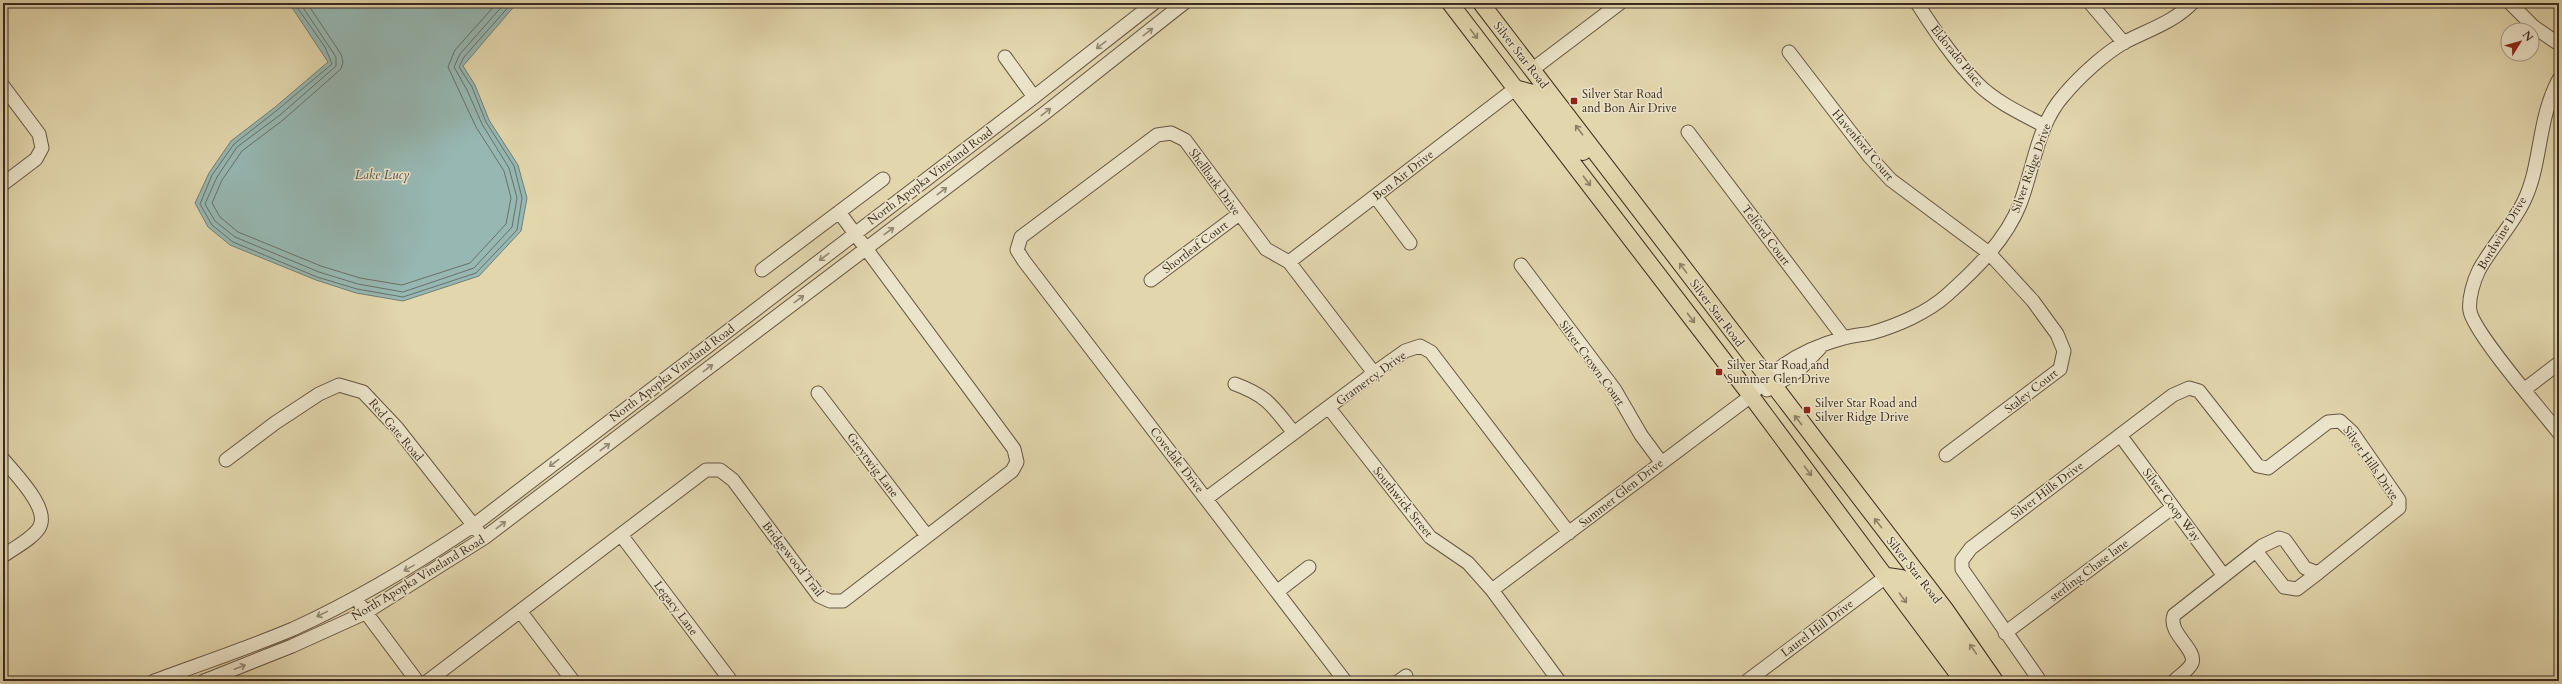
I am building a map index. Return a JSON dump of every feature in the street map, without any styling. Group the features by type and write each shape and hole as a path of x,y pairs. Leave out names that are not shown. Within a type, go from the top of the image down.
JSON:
{"main road":[{"name":"Silver Star Road","path":"1450,3 1751,396 1887,576 1963,681"},
{"name":"Silver Star Road","path":"1481,3 1533,69 1769,382 1945,609 1995,681"},
{"path":"1516,88 1533,93 1548,108 1614,193 1639,210"},
{"path":"1887,576 1901,578 1909,582 1978,676 1987,681"}],"street":[{"name":"North Apopka Vineland Road","path":"154,681 292,629 357,597 417,563 474,525 1034,97 1154,3"},
{"name":"North Apopka Vineland Road","path":"204,681 292,646 364,613 484,538 1051,108 1184,3"},
{"path":"1533,69 1620,3"},
{"name":"Eldorado Place","path":"1917,3 1940,37 1978,84 2001,102 2045,126"},
{"path":"2090,3 2124,43"},
{"name":"Silver Ridge Drive","path":"1751,396 1769,382 1798,371 1825,344 1872,332 1911,317 1945,297 1989,254 2010,224 2020,203 2045,126 2063,95 2086,72 2124,43 2160,27 2192,3"},
{"path":"2510,3 2534,27 2559,44"},
{"name":"Havenford Court","path":"1788,52 1869,156 1891,180 1989,254"},
{"path":"1005,56 1034,97"},
{"name":"Bordwine Drive","path":"2559,79 2543,118 2533,174 2524,201 2479,271 2472,291 2470,311 2480,333 2559,433"},
{"path":"3,86 39,134 42,148 30,164 3,184"},
{"name":"Bon Air Drive","path":"1290,262 1516,88"},
{"name":"Telford Court","path":"1688,132 1844,338"},
{"name":"Shellbark Drive","path":"1021,237 1157,135 1171,133 1185,140 1266,249 1290,262 1374,373"},
{"path":"762,270 883,179"},
{"path":"1375,196 1410,243"},
{"name":"Bridgewood Trail","path":"428,681 706,470 720,470 733,480 820,596 830,601 843,601 1012,471 1017,462 1014,449 839,212"},
{"name":"Shortleaf Court","path":"1151,280 1239,214"},
{"name":"Covedale Drive","path":"1021,237 1017,250 1024,261 1207,498 1345,681"},
{"name":"Staley Court","path":"1946,455 2060,369 2064,351 2053,328 1989,254"},
{"name":"Silver Crown Court","path":"1521,265 1615,390 1640,434 1661,462"},
{"name":"Gramercy Drive","path":"1207,498 1374,373 1405,351 1420,346 1431,352 1569,533"},
{"path":"2525,389 2559,363"},
{"path":"1235,384 1256,391 1268,402 1294,433"},
{"name":"Red Gate Road","path":"226,460 274,423 319,394 339,385 364,392 397,428 484,538"},
{"name":"Silver Hills Drive","path":"2040,681 1962,569 1962,560 1971,548 2172,395 2189,388 2199,391 2258,466 2268,468 2276,463 2328,422 2336,420 2345,424 2399,500 2399,508 2318,573"},
{"name":"Greytwig Lane","path":"818,394 927,536"},
{"name":"Summer Glen Drive","path":"1492,590 1751,396"},
{"name":"Southwick Street","path":"1329,408 1430,537 1468,563 1492,590 1558,681"},
{"name":"Silver Coop Way","path":"2120,435 2224,576"},
{"path":"3,458 41,508 43,520 38,529 3,556"},
{"name":"sterling Chase lane","path":"2006,633 2173,507"},
{"name":"Legacy Lane","path":"621,535 731,681"},
{"path":"2174,681 2188,669 2192,663 2192,656 2173,626 2174,615 2256,551 2280,538 2285,540 2305,568 2318,573"},
{"path":"2256,551 2284,587 2297,589 2318,573"},
{"path":"1278,591 1309,566"},
{"name":"Laurel Hill Drive","path":"1747,681 1887,576"},
{"path":"357,597 364,613 418,681"},
{"path":"520,611 573,681"}],"water":[{"name":"Lake Lucy","path":"289,3 517,3 463,66 475,85 489,120 518,165 527,198 521,231 479,276 403,301 356,293 316,280 230,245 208,227 195,203 209,173 231,141 274,108 328,62"}],"place":[{"name":"Silver Star Road and Bon Air Drive","path":"1574,101"},
{"name":"Silver Star Road and Summer Glen Drive","path":"1719,372"},
{"name":"Silver Star Road and Silver Ridge Drive","path":"1807,410"}]}
